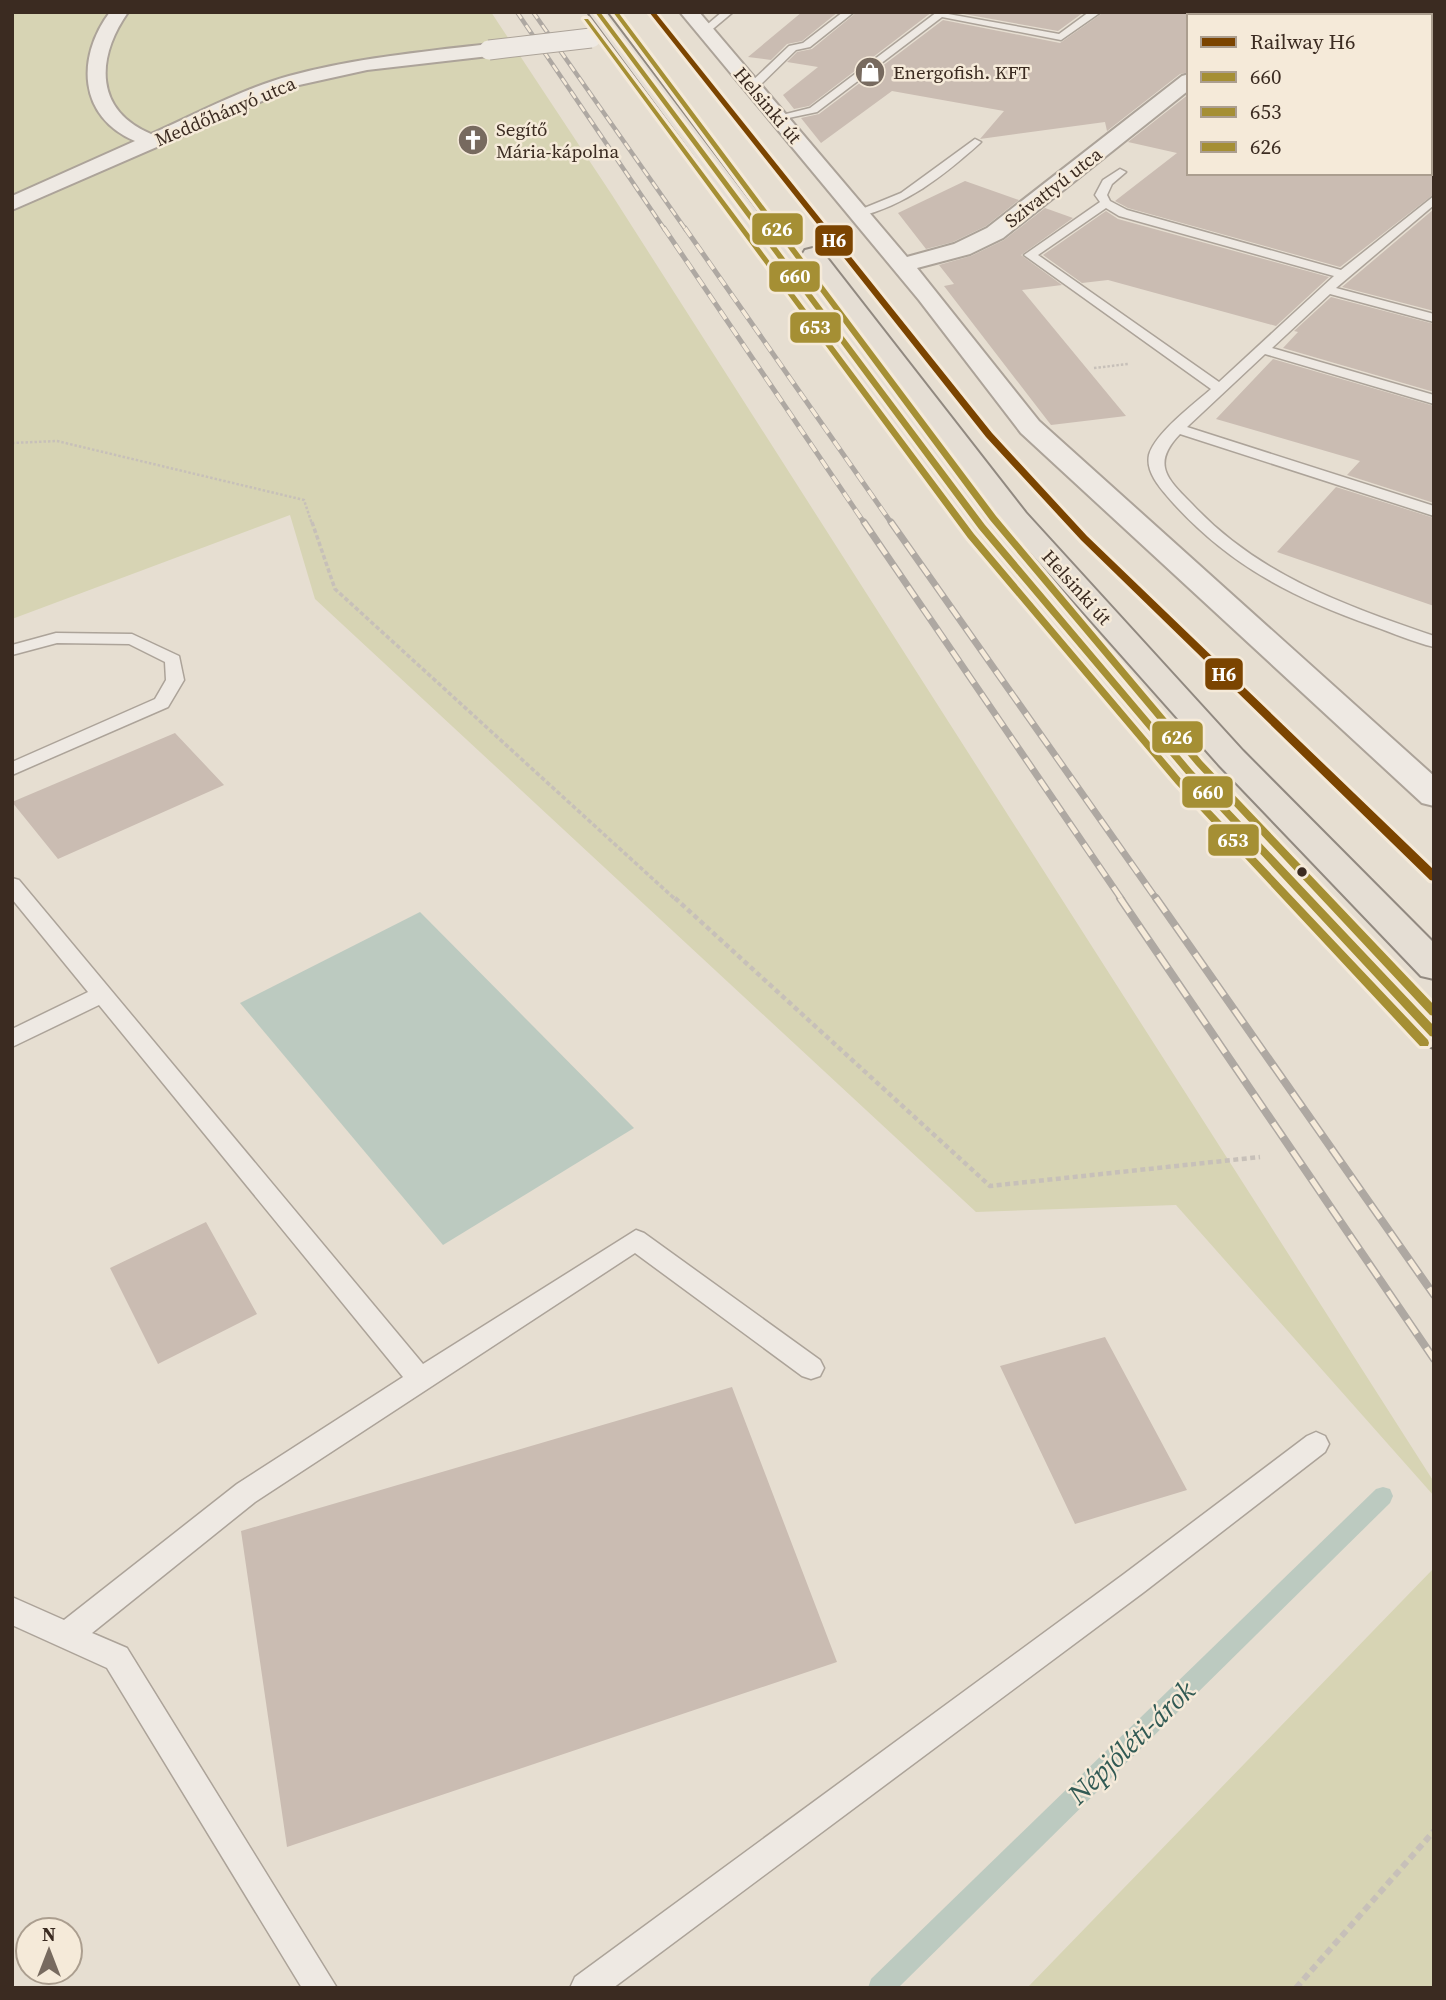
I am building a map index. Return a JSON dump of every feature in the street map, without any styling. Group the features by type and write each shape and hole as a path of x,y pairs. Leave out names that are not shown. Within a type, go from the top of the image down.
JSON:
{"main road":[{"name":"Helsinki út","path":"597,12 617,28 982,527 1189,772 1434,1033"},
{"name":"Helsinki út","path":"617,28 649,41 1016,519 1231,758 1434,966"}],"street":[{"path":"119,12 102,40 96,68 101,102 115,122 153,142"},
{"name":"Helsinki út","path":"689,12 902,265 1030,427 1434,794"},
{"name":"Meddőhányó utca","path":"12,204 244,100 314,75 367,64 489,50 617,28"},
{"name":"Szivattyú utca","path":"902,265 962,249 995,233 1187,82"}],"lane":[{"path":"705,31 728,12"},
{"path":"753,86 793,48 806,45 849,12"},
{"path":"779,117 813,110 942,13 1061,37 1096,12"},
{"path":"858,213 879,210 899,198 975,142"},
{"path":"1120,172 1104,187 1101,195 1106,203 1144,220 1343,275"},
{"path":"1106,203 1030,255 1220,389"},
{"path":"1432,203 1343,275 1177,428 1160,446 1156,457 1157,469 1167,486 1196,521 1246,564 1303,594 1434,642"},
{"path":"1329,290 1434,318"},
{"path":"1264,350 1434,400"},
{"path":"1177,428 1434,511"},
{"path":"12,650 56,638 132,639 173,660 175,680 162,703 12,769"},
{"path":"12,885 104,993 421,1380"},
{"path":"12,1039 104,993"},
{"path":"67,1635 246,1493 636,1240 811,1368"},
{"path":"586,1988 1134,1583 1317,1444"},
{"path":"12,1611 117,1657 321,1988"}],"path":[{"path":"12,443 57,441 304,500 335,589 990,1185 1260,1157"},
{"path":"1296,1988 1434,1831"}],"shaded area":[{"path":"12,12 491,12 612,195 1434,1482 1434,1496 1176,1205 976,1212 315,599 290,515 12,619"},
{"path":"420,912 634,1128 443,1245 240,1003"},
{"path":"1434,1568 1434,1988 1027,1988"}],"building":[{"path":"802,12 838,12 802,41 787,44 771,60 748,57"},
{"path":"857,12 932,12 809,106 794,109 783,95 818,67 787,62 797,52 812,49"},
{"path":"953,12 1084,12 1058,31"},
{"path":"1104,12 1222,12 1187,14 1187,72 1180,74 1107,131 1105,122 980,139 1004,111 892,91 821,143 801,118 819,114 943,20 1060,43"},
{"path":"1187,96 1187,175 1434,173 1434,194 1340,267 1128,208 1115,201 1177,153 1128,142"},
{"path":"965,181 1019,200 986,226 953,242 926,249 898,213"},
{"path":"1045,208 1073,218 1021,255 1062,285 1022,290 1126,416 1051,425 944,286 954,284 939,265 971,256 1004,240"},
{"path":"1434,209 1434,311 1342,287"},
{"path":"1106,211 1118,219 1329,277 1276,326 1108,280 1082,283 1043,255"},
{"path":"1331,297 1434,324 1434,392 1283,348 1298,332 1294,331"},
{"path":"1273,359 1434,406 1434,503 1347,475 1360,461 1216,419"},
{"path":"1336,487 1434,518 1434,606 1277,552"},
{"path":"175,733 224,785 58,859 12,802"},
{"path":"206,1222 257,1314 158,1364 110,1268"},
{"path":"1105,1337 1187,1490 1075,1524 1000,1366"},
{"path":"732,1387 837,1662 287,1847 241,1531"}],"waterway":[{"name":"Népjóléti-árok","path":"880,1988 1383,1496"}],"railway":[{"path":"517,12 665,230"},
{"path":"533,12 686,230"},
{"path":"664,228 865,524"},
{"path":"685,228 892,524"},
{"path":"864,522 1122,900"},
{"path":"891,522 1157,900"},
{"path":"1120,898 1434,1359"},
{"path":"1156,898 1434,1295"}],"rail line":[{"name":"H6","path":"652,12 989,435 1084,538 1434,877"}],"transit line":[{"name":"660","path":"597,12 982,527 1189,772 1434,1033"},
{"name":"626","path":"615,12 993,518 1199,763 1434,1012"},
{"name":"653","path":"586,20 971,536 1179,782 1424,1043"}],"place":[{"name":"Energofish. KFT","path":"870,72"},
{"name":"Segítő Mária-kápolna","path":"473,140"}]}
